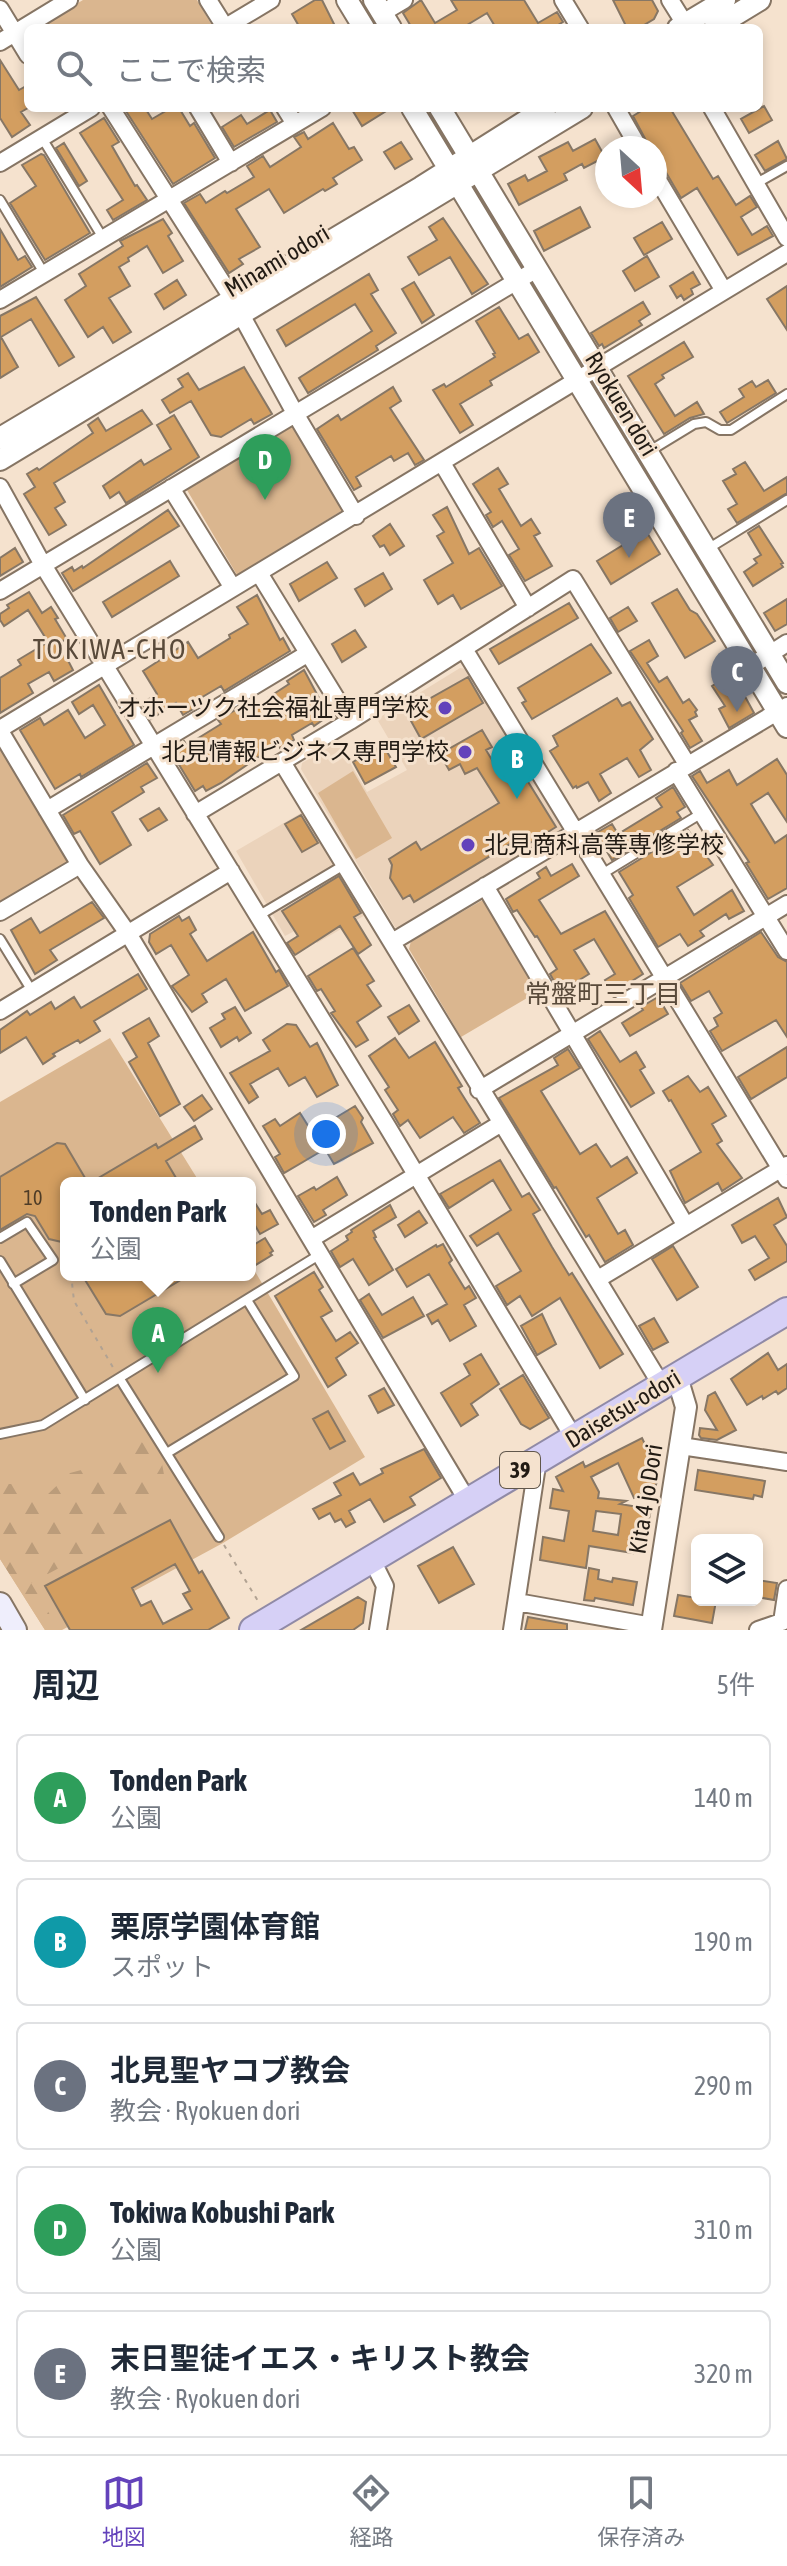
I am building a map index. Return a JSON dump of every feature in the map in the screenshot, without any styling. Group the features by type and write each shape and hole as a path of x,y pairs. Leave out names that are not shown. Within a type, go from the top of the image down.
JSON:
{"highway":[{"name":"Daisetsu-odori","path":"256,1618 371,1558 787,1311"}],"main road":[{"path":"0,1604 15,1630"}],"street":[{"path":"30,24 69,0"},
{"path":"208,0 227,24"},
{"path":"232,24 271,0"},
{"path":"347,0 362,24"},
{"path":"383,14 404,0"},
{"path":"563,0 578,24"},
{"path":"670,0 680,24"},
{"path":"684,24 725,0"},
{"path":"721,24 760,0"},
{"path":"0,9 7,38 24,52"},
{"path":"113,112 236,306 356,516"},
{"path":"200,112 231,163"},
{"path":"288,112 295,124"},
{"path":"0,300 315,112"},
{"name":"Ryokuen dori","path":"414,112 686,562 784,715"},
{"name":"Ryokuen dori","path":"442,112 707,549 778,648 787,683"},
{"name":"Minami odori","path":"0,438 236,306 453,175 541,112"},
{"name":"Minami odori","path":"473,162 574,112"},
{"path":"618,112 632,136"},
{"path":"714,112 787,238"},
{"path":"0,163 42,138 64,115"},
{"path":"667,195 724,291"},
{"path":"467,1500 129,935 80,865 0,730 787,253"},
{"path":"0,591 537,269"},
{"name":"Minami odori","path":"0,460 236,306"},
{"path":"442,463 528,608"},
{"path":"0,487 43,565 574,1438"},
{"path":"171,488 233,588"},
{"path":"259,573 350,721"},
{"path":"195,814 350,721 573,579 682,768 702,813 787,951"},
{"path":"751,666 778,648"},
{"path":"464,649 785,1171 598,1279"},
{"path":"47,810 307,654"},
{"path":"392,942 682,768 784,715"},
{"path":"282,762 500,1124 598,1279 670,1381"},
{"path":"0,912 80,865"},
{"path":"0,1011 231,871"},
{"path":"485,886 686,1226"},
{"path":"479,1090 787,904"},
{"path":"311,1239 500,1124"},
{"name":"Kita 4 jo Dori","path":"651,1628 686,1407 670,1381"},
{"path":"681,1446 787,1462"},
{"path":"512,1630 538,1459"},
{"path":"371,1558 385,1586 378,1630"},
{"path":"758,1630 784,1621 787,1589"},
{"path":"517,1602 651,1628"}],"lane":[{"path":"42,138 103,239"},
{"path":"755,184 787,166"},
{"path":"0,200 45,274"},
{"path":"647,453 694,424 706,422 720,430 731,430 787,394"},
{"path":"686,562 787,500"},
{"path":"602,874 702,813"},
{"path":"258,916 345,865"},
{"path":"0,939 33,992"},
{"path":"0,1238 27,1222 53,1260 13,1284"},
{"path":"0,1434 43,1425 319,1255"},
{"path":"0,1261 85,1400"},
{"path":"167,1453 294,1376 247,1300"},
{"path":"120,1379 219,1537"}],"path":[{"path":"71,1281 74,1301 120,1379"},
{"path":"219,1537 256,1618"}],"shaded area":[{"path":"460,668 467,669 563,823 563,831 401,929 395,927 301,769 302,763 338,742 367,792 407,770 377,719"},
{"path":"306,810 367,914 317,943 306,925 285,936 236,851"}],"green space":[{"path":"83,0 197,0 211,24 44,24"},
{"path":"295,425 343,510 237,575 187,490"},
{"path":"0,743 74,863 0,908"},
{"path":"353,771 392,838 356,859 318,793"},
{"path":"481,901 487,901 539,991 461,1037 409,949 411,941"},
{"path":"110,1038 196,1177 60,1177 60,1281 256,1281 256,1273 365,1457 223,1543 62,1630 45,1630 0,1559 0,1102"},
{"path":"140,1441 160,1453 165,1480 130,1530 31,1583 59,1630 45,1630 0,1559 0,1484 22,1484 29,1498 46,1496 70,1473 111,1462"}],"building":[{"path":"315,0 322,0 334,24 298,24 292,14"},
{"path":"421,0 435,23 457,10 451,0 524,0 538,23 557,12 563,22 560,24 494,24 487,13 469,24 410,24 403,13"},
{"path":"613,0 652,0 658,11 654,19 646,24 625,24"},
{"path":"0,60 19,90 24,87 24,110 21,112 30,125 12,137 0,118"},
{"path":"763,107 772,120 749,133 741,119 753,112 763,112"},
{"path":"127,112 148,112 152,119 164,112 181,112 190,126 194,123 215,158 173,184"},
{"path":"267,112 271,112 277,122 234,147 222,127 241,115 247,124"},
{"path":"353,112 385,112 362,126"},
{"path":"640,112 672,112 713,179 718,176 736,205 750,196 757,207 741,217 752,235 767,226 773,236 738,255 697,188 681,198 667,174 667,136 644,136 633,116"},
{"path":"104,118 119,142 112,146 135,186 147,200 113,220 107,210 123,200 80,133"},
{"path":"333,123 349,149 354,147 362,160 333,178 337,184 284,213 269,189 236,209 260,247 239,259 243,264 229,273 184,203 200,194 206,203 225,191 227,193 254,177 247,166 263,156 270,167 301,147 294,137 304,132 308,139"},
{"path":"595,139 595,162 584,168 582,164 564,174 567,180 519,205 508,184 525,175 528,181 547,171 539,157 568,142 573,151"},
{"path":"778,141 787,159 765,171 755,155"},
{"path":"401,142 412,159 395,169 384,152"},
{"path":"64,143 87,181 79,186 56,148"},
{"path":"41,154 90,233 45,260 10,203 36,186 22,165"},
{"path":"580,207 590,227 544,251 534,231"},
{"path":"443,218 488,284 472,294 450,257 419,275 408,257 437,240 429,227"},
{"path":"163,219 172,233 168,236 183,261 163,273 147,246 128,258 129,261 119,267 130,286 109,298 131,332 113,343 103,327 88,337 65,300 86,286 79,274 123,246 120,241"},
{"path":"662,222 672,239 644,255 634,238"},
{"path":"0,229 18,260 25,256 32,267 0,287"},
{"path":"647,256 659,277 635,291 623,271"},
{"path":"693,272 700,284 691,289 693,294 684,300 681,295 677,298 670,286"},
{"path":"369,274 378,290 371,294 396,333 376,346 378,350 308,393 299,378 372,331 355,304 286,346 277,330"},
{"path":"177,280 186,295 164,309 155,294"},
{"path":"414,282 434,315 422,323 402,289"},
{"path":"787,286 787,330 767,299"},
{"path":"36,297 74,357 59,366 31,319 1,337 18,367 0,378 0,316"},
{"path":"643,302 650,314 639,321 642,325 604,348 602,344 599,346 591,333"},
{"path":"499,307 519,339 528,334 539,352 490,381 492,385 460,404 473,425 460,433 433,390 444,384 446,387 495,357 476,321"},
{"path":"684,342 693,357 662,375 664,378 655,384 675,416 697,402 704,414 690,418 664,434 628,376"},
{"path":"244,367 272,414 254,424 251,419 221,437 211,435 191,401 170,413 162,400 183,387 178,379 188,373 199,390"},
{"path":"768,380 776,393 727,423 720,412 744,397 739,389 752,381 756,387"},
{"path":"393,387 401,401 390,408 424,460 415,465 408,453 394,461 391,456 356,477 361,486 354,490 317,429 338,415 341,420"},
{"path":"142,410 152,424 54,483 65,502 55,508 66,525 49,535 24,494 35,487 27,474 37,468 39,470 93,433 88,425 98,418 106,431"},
{"path":"174,415 199,457 126,503 119,492 110,498 103,486 141,460 144,465 171,449 157,425"},
{"path":"745,462 764,491 787,477 787,493 737,523 728,509 737,504 723,481 736,474 733,469"},
{"path":"498,468 508,484 499,489 521,526 531,519 540,533 534,536 552,566 525,581 509,555 519,549 502,521 493,527 486,515 491,512 473,484"},
{"path":"447,507 469,554 479,548 502,586 461,609 453,595 438,604 424,580 453,563 437,536 444,532 433,515"},
{"path":"168,510 179,526 73,591 62,573 72,567 74,571 83,568"},
{"path":"390,524 404,546 390,555 373,536"},
{"path":"759,526 783,567 753,586 744,572 757,563 754,559 761,555 748,533"},
{"path":"646,531 660,554 611,584 597,561"},
{"path":"15,548 23,562 0,576 0,558"},
{"path":"170,561 179,576 112,617 103,602"},
{"path":"327,562 337,578 299,601 290,584"},
{"path":"383,573 392,589 365,606 355,589"},
{"path":"677,589 715,641 685,658 652,603"},
{"path":"29,592 42,613 51,607 58,618 55,619 67,639 59,643 73,670 54,681 49,672 28,684 33,693 0,713 0,678 21,665 18,660 48,642 28,610 4,626 0,620 0,614 9,608 7,605"},
{"path":"257,595 280,640 283,638 290,651 224,691 221,686 199,699 202,704 183,715 176,703 151,719 142,703 157,694 143,671 188,642 198,658 230,638 229,635 248,624 237,607"},
{"path":"787,599 787,624 775,631 764,613"},
{"path":"569,603 578,618 499,664 490,649"},
{"path":"628,607 637,621 618,632 610,618"},
{"path":"355,630 366,647 342,662 332,644"},
{"path":"649,640 658,656 647,663 659,682 667,677 683,703 689,699 697,710 697,716 689,720 702,741 690,748 681,733 683,731 630,651"},
{"path":"591,644 611,673 532,719 522,703 526,701 518,688"},
{"path":"304,670 327,713 322,716 324,719 292,735 294,740 280,748 277,744 221,783 206,791 203,786 195,791 170,750 184,741 187,745 221,724 218,720 244,705 249,713"},
{"path":"735,672 754,713 729,728 719,709 725,706 712,686"},
{"name":"オホーツク社会福祉専門学校","path":"468,677 483,703 421,739 406,712"},
{"path":"99,685 134,745 55,789 20,730 40,718 44,725 68,710 85,738 105,725 93,705 79,714 72,702"},
{"path":"617,698 622,706 630,702 653,739 640,750 651,770 639,777 627,758 600,774 611,793 599,801 588,782 573,788 550,751 558,746 553,736"},
{"path":"482,730 492,747 486,750 498,770 502,767 505,772 517,764 556,827 525,846 520,838 414,902 410,895 403,899 390,878 392,865 389,859 416,842 421,850 499,803 477,768 465,774 460,764 449,770 440,754"},
{"path":"383,745 396,767 365,784 353,762"},
{"path":"777,759 787,775 787,822 768,793 751,804 775,843 787,835 787,888 768,899 746,863 749,862 692,776 700,771 707,783 729,770 737,785"},
{"path":"147,763 157,778 141,787 144,792 112,812 131,845 100,864 80,831 74,834 63,815"},
{"path":"673,787 685,807 677,812 681,818 612,860 596,833 612,824 618,834 662,807 656,798"},
{"path":"159,808 167,820 148,831 140,819"},
{"path":"301,815 318,843 302,852 285,824"},
{"path":"688,830 713,865 677,887 694,915 732,890 744,911 729,919 726,914 700,931 704,936 688,946 680,934 658,947 629,898 633,895 619,872"},
{"path":"572,864 579,876 539,900 561,934 605,911 643,974 613,993 605,980 615,974 594,939 574,950 589,974 560,992 550,974 557,969 537,936 517,910 513,912 506,899 540,878 537,873 546,867 551,876"},
{"path":"339,876 361,913 354,917 371,945 358,954 340,926 295,955 287,943 298,936 282,911"},
{"path":"92,902 104,918 50,950 57,960 35,974 11,930 31,918 40,933"},
{"path":"179,916 182,921 189,917 196,930 190,934 207,961 253,932 276,972 279,970 288,986 245,1011 226,979 202,994 207,1002 192,1012 172,986 189,975 171,945 156,954 149,942 150,934"},
{"path":"761,932 778,957 787,962 787,1037 776,1020 722,1051 710,1031 718,1026 714,1018 722,1013 709,991 691,1001 680,983"},
{"path":"353,948 374,981 367,985 381,1006 357,1022 368,1040 356,1047 331,1013 335,1011 321,989 317,991 308,976"},
{"path":"138,974 147,989 94,1021 100,1031 80,1043 78,1040 53,1054 55,1056 43,1064 26,1037 0,1053 0,1030 27,1011 30,1015 51,1002 55,1009 74,997 81,1008"},
{"path":"658,997 668,1014 630,1036 622,1023"},
{"path":"409,1005 419,1021 399,1034 388,1017"},
{"path":"235,1007 251,1033 221,1047 210,1028 225,1019 222,1014"},
{"path":"149,1018 159,1036 148,1043 180,1104 160,1116 129,1062 137,1057 123,1033"},
{"path":"287,1024 296,1025 310,1047 317,1043 338,1085 317,1097 305,1077 289,1086 278,1068 250,1084 258,1097 249,1103 230,1073 270,1051 263,1040"},
{"path":"600,1031 620,1062 636,1052 645,1067 640,1070 654,1093 631,1107 588,1039"},
{"path":"395,1038 409,1058 435,1042 480,1123 464,1133 453,1117 420,1138 408,1120 400,1126 393,1114 398,1110 385,1090 389,1087 369,1056"},
{"path":"787,1047 787,1077 751,1099 738,1077"},
{"path":"568,1049 580,1068 541,1091 580,1154 596,1144 611,1167 627,1157 637,1173 597,1198 618,1234 625,1230 633,1245 605,1262 554,1188 499,1098 558,1065 554,1058"},
{"path":"688,1076 700,1092 708,1087 726,1116 712,1124 722,1141 717,1144 742,1178 722,1191 718,1183 685,1203 670,1171 701,1152 663,1091"},
{"path":"202,1095 212,1109 194,1121 184,1107"},
{"path":"355,1106 373,1143 334,1164 325,1149 284,1173 275,1157 280,1154 263,1126 275,1119 280,1126 300,1113 312,1132"},
{"path":"195,1126 202,1139 166,1161 175,1177 100,1177 156,1144 158,1148"},
{"path":"57,1143 65,1144 84,1177 60,1177 60,1242 49,1239 35,1216 27,1214 0,1230 0,1177"},
{"path":"500,1160 522,1197 529,1193 540,1210 533,1214 552,1247 623,1354 600,1368 560,1298 532,1316 520,1296 507,1305 496,1286 521,1271 498,1233 477,1246 470,1236 511,1210 493,1180 449,1208 440,1194"},
{"path":"337,1177 347,1195 323,1210 326,1215 314,1222 298,1196 314,1187 316,1190"},
{"path":"778,1198 787,1217 774,1225 787,1246 787,1261 755,1280 749,1270 769,1258 755,1236 742,1243 732,1225"},
{"path":"256,1204 262,1214 270,1210 278,1224 260,1234 256,1227"},
{"path":"390,1205 396,1217 373,1231 393,1270 369,1285 353,1259 340,1267 331,1251 348,1240 346,1236 351,1230"},
{"path":"419,1211 427,1223 405,1237 398,1225"},
{"path":"265,1238 273,1251 270,1253 272,1255 256,1265 256,1243"},
{"path":"443,1244 452,1260 449,1263 465,1289 469,1286 476,1298 464,1305 476,1326 450,1341 438,1320 432,1324 427,1315 447,1304 429,1274 407,1287 396,1269 436,1245"},
{"path":"673,1246 698,1287 677,1300 652,1259"},
{"path":"314,1272 323,1287 319,1290 332,1311 321,1317 336,1341 350,1332 358,1343 336,1358 346,1375 328,1387 275,1296"},
{"path":"86,1281 179,1281 120,1316 106,1314"},
{"path":"369,1294 382,1315 413,1297 424,1316 383,1338 360,1300"},
{"path":"542,1314 556,1344 537,1355 521,1326"},
{"path":"654,1318 668,1342 653,1350 639,1326"},
{"path":"768,1353 778,1370 787,1364 787,1388 763,1399 762,1396 747,1405 731,1379"},
{"path":"481,1354 499,1384 471,1404 478,1415 461,1426 441,1393 470,1375 464,1364"},
{"path":"523,1375 549,1418 530,1429 521,1424 500,1389"},
{"path":"384,1388 394,1405 378,1413 369,1396"},
{"path":"715,1392 736,1430 717,1440 701,1438 700,1428 717,1430 705,1410 708,1396"},
{"path":"328,1411 345,1441 330,1449 313,1419"},
{"path":"642,1438 659,1474 655,1488 634,1498 618,1463 591,1477 599,1492 598,1498 626,1501 620,1504 651,1509 647,1529 637,1527 633,1553 589,1546 586,1568 540,1560 543,1537 564,1541 569,1511 550,1508 553,1489 563,1491 556,1477 583,1462 585,1467","holes":["596,1511 621,1514 618,1535 593,1531"]},
{"path":"424,1449 441,1478 410,1497 415,1505 384,1522 370,1499 349,1511 355,1522 346,1527 341,1519 335,1522 330,1513 319,1519 313,1509 341,1495 334,1483 353,1473 360,1485 383,1473 381,1469"},
{"path":"698,1470 765,1481 762,1497 754,1495 753,1499 695,1490"},
{"path":"170,1520 199,1573 202,1571 229,1618 208,1630 70,1630 45,1586","holes":["175,1564 190,1591 183,1594 192,1609 163,1624 151,1601 141,1606 132,1588"]},
{"path":"453,1547 474,1584 439,1603 418,1566"},
{"path":"589,1568 599,1570 598,1579 637,1582 633,1605 595,1598 594,1601 584,1600"},
{"path":"763,1581 777,1583 774,1600 763,1598"},
{"path":"678,1595 691,1597 691,1606 715,1606 712,1623 674,1616"},
{"path":"358,1597 366,1602 363,1623 353,1630 301,1630"},
{"path":"528,1617 567,1624 567,1630 525,1630"}],"place":[{"name":"Tokiwa Kobushi Park","path":"265,500"},
{"name":"末日聖徒イエス・キリスト教会","path":"629,558"},
{"name":"オホーツク社会福祉専門学校","path":"445,708"},
{"name":"北見聖ヤコブ教会","path":"737,712"},
{"name":"北見情報ビジネス専門学校","path":"465,752"},
{"name":"栗原学園体育館","path":"517,799"},
{"name":"北見商科高等専修学校","path":"468,845"},
{"name":"Tonden Park","path":"158,1373"}],"district":[{"name":"TOKIWA-CHO","path":"110,649"},
{"name":"常盤町三丁目","path":"603,994"}]}
